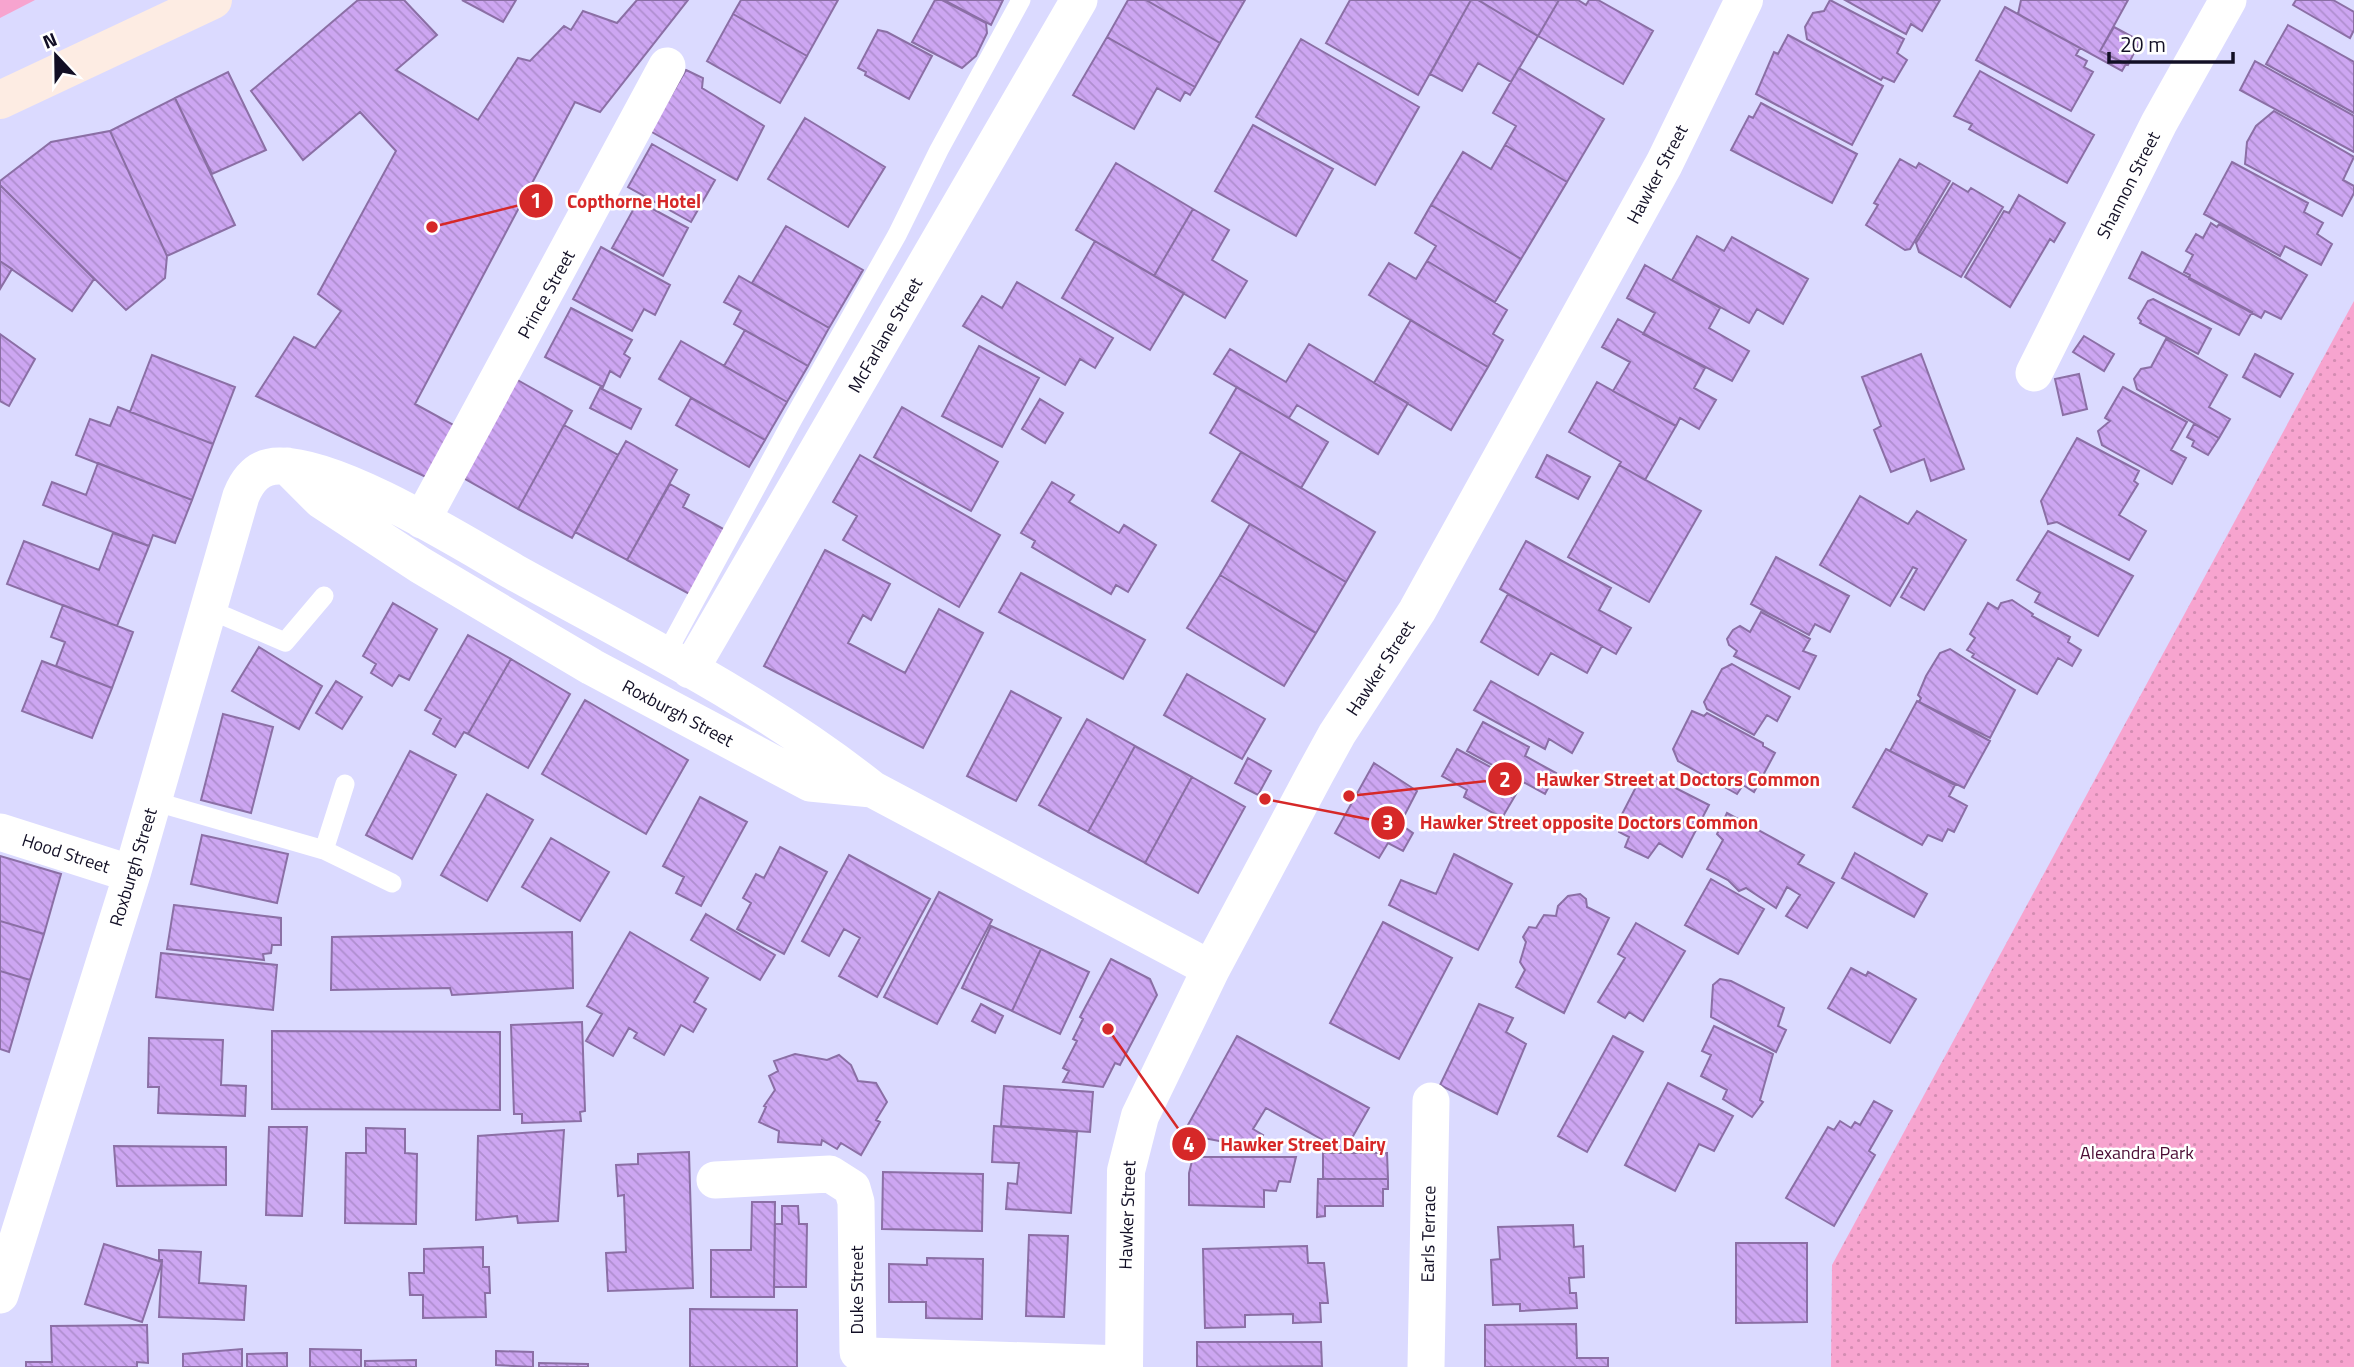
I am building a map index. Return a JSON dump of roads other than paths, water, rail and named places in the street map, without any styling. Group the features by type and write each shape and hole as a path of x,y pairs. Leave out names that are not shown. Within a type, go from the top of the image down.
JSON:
{"main road":[{"path":"0,100 213,0"}],"street":[{"name":"McFarlane Street","path":"678,663 1079,0"},
{"name":"Hawker Street","path":"1124,1366 1126,1171 1140,1116 1211,969 1337,734 1417,611 1664,164 1744,0"},
{"name":"Shannon Street","path":"2034,373 2159,123 2228,0"},
{"name":"Prince Street","path":"422,520 667,66"},
{"name":"Roxburgh Street","path":"287,466 321,500 420,565 592,667 810,783 872,789"},
{"name":"Roxburgh Street","path":"0,1295 132,874 245,485 262,469 287,466 330,476 422,520 678,663 833,758 872,789 1211,969"},
{"name":"Hood Street","path":"0,832 132,874"},
{"name":"Earls Terrace","path":"1426,1367 1431,1101"},
{"name":"Duke Street","path":"715,1180 830,1174 852,1188 856,1202 859,1352 868,1356 1124,1366"}],"lane":[{"path":"678,663 793,419 897,235 939,150 1021,0"},
{"path":"208,609 285,642 324,596"},
{"path":"324,850 345,785"},
{"path":"153,801 324,850 392,883"}],"place":[{"name":"Copthorne Hotel","path":"432,227"},
{"name":"Hawker Street at Doctors Common","path":"1349,796"},
{"name":"Hawker Street opposite Doctors Common","path":"1265,799"},
{"name":"Hawker Street Dairy","path":"1108,1029"}],"park label":[{"name":"Alexandra Park","path":"2137,1152"}]}
